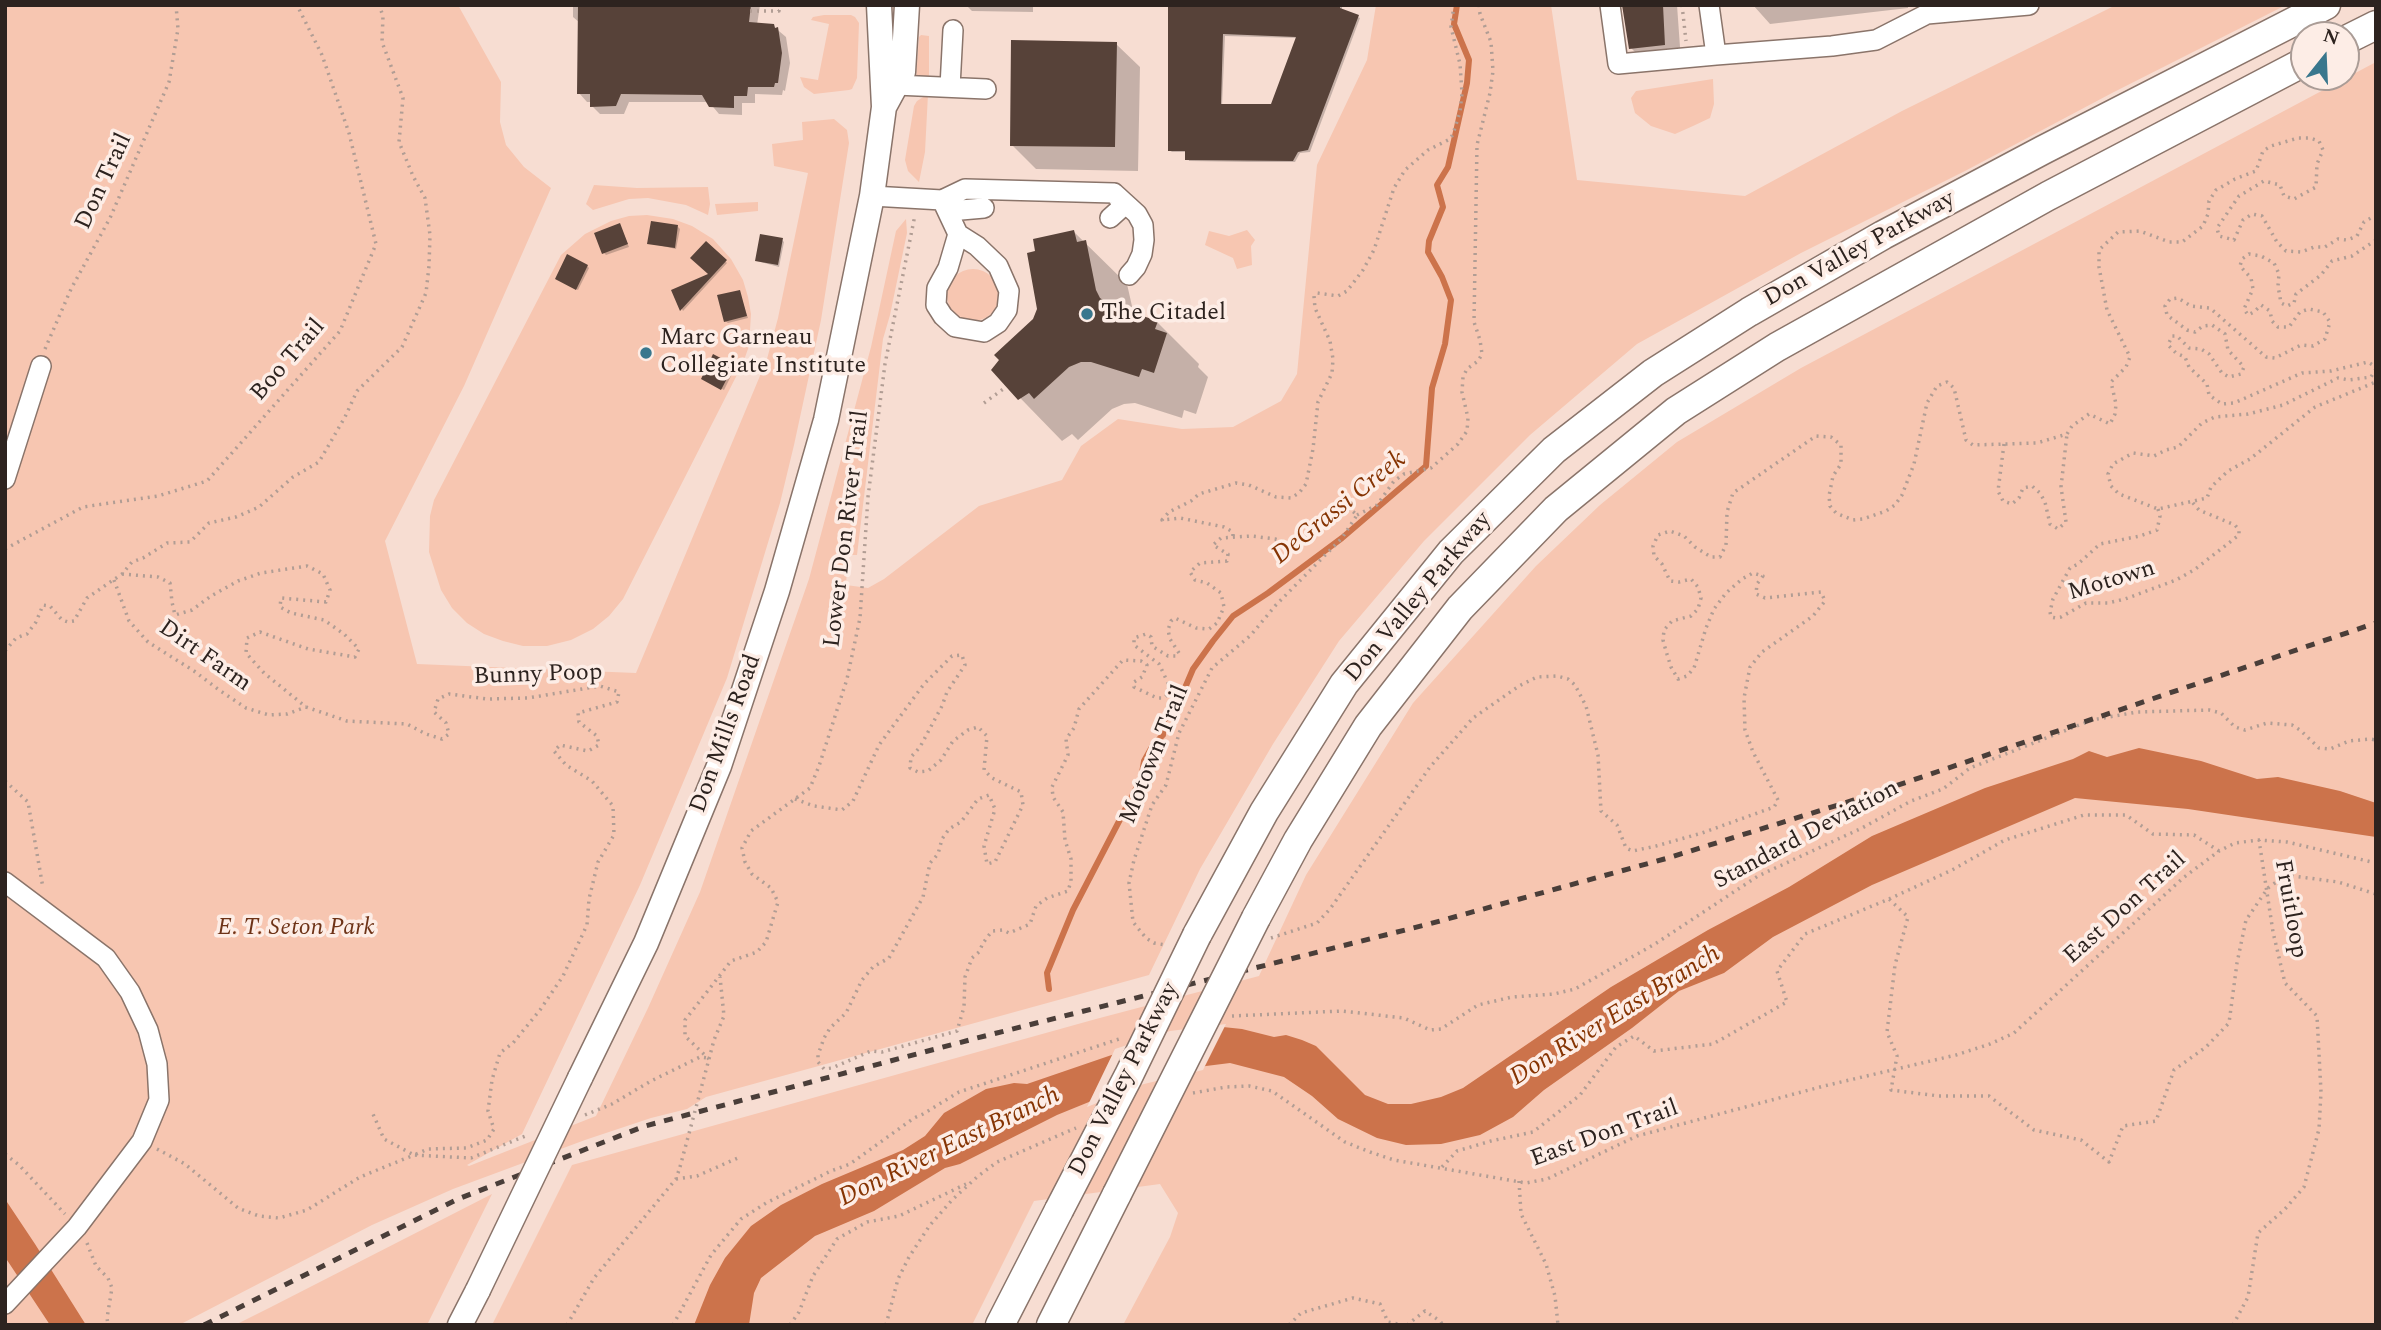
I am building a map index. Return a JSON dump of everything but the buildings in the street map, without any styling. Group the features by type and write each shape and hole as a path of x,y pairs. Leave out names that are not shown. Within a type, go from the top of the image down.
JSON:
{"highway":[{"name":"Don Valley Parkway","path":"1000,1325 1128,1077 1188,939 1344,684 1451,552 1554,450 1653,373 1748,312 2043,150 2326,5"},
{"path":"2360,33 2376,25"},
{"name":"Don Valley Parkway","path":"1051,1325 1117,1194 1259,928 1298,839 1361,738 1401,683 1460,608 1556,509 1676,411 1777,347 2037,202 2290,69"}],"main road":[{"name":"Don Mills Road","path":"460,1325 646,943 719,766 778,591 826,420 890,96 878,5"},
{"name":"Don Mills Road","path":"890,96 904,72 907,5"}],"street":[{"path":"1610,5 1618,64 1876,40 1927,14 2029,5"},
{"path":"1709,5 1716,55"},
{"path":"950,87 953,30"},
{"path":"890,96 950,87 986,89"},
{"path":"942,200 965,189 1114,193 1137,214 1143,225 1142,254 1129,275"},
{"path":"1110,218 1120,209 1121,201 1114,193"},
{"path":"872,196 942,200 961,209 984,208"},
{"path":"942,200 958,234 998,266 1009,291 1007,310 999,323 984,332 955,327 936,305 937,288 948,268 958,234"},
{"path":"5,479 41,366"},
{"path":"5,882 106,958 130,992 148,1030 157,1064 159,1100 142,1141 71,1234 6,1304"}],"path":[{"name":"Don Trail","path":"41,366 46,345 71,289 110,218 169,82 178,29 176,5"},
{"name":"Boo Trail","path":"5,549 83,507 158,496 207,481 341,331 376,244 349,133 323,55 297,5"},
{"path":"5,651 16,638 27,634 43,605 50,606 62,620 75,621 87,598 122,574 132,562 167,543 190,542 209,523 236,517 259,507 293,477 318,462 357,391 402,347 426,293 429,235 425,198 412,176 399,142 403,98 382,42 383,16 379,5"},
{"path":"751,11 779,11 779,5"},
{"path":"1454,5 1451,27 1460,64 1462,93 1453,134 1450,139 1428,150 1405,170 1394,188 1374,250 1347,291 1338,296 1317,293 1314,296 1315,308 1330,341 1333,359 1332,373 1318,402 1306,484 1300,493 1291,498 1276,497 1249,485 1236,483 1199,494 1169,512 1162,520 1180,517 1224,527 1233,532 1233,536 1275,539 1293,545 1341,513 1350,509 1357,515 1377,505 1394,481 1404,474 1431,468 1458,444 1467,431 1468,418 1462,392 1463,377 1482,354 1474,323 1477,145 1493,71 1491,42 1479,5"},
{"path":"2004,444 1998,491 2003,501 2012,504 2019,498 2023,488 2032,486 2045,502 2050,524 2058,529 2066,522 2061,486 2067,433 2089,414 2110,424 2116,404 2111,382 2126,367 2130,356 2107,310 2099,267 2099,250 2118,232 2140,231 2169,242 2182,242 2203,226 2209,201 2216,190 2256,171 2263,151 2298,138 2319,141 2323,150 2317,163 2316,187 2294,199 2284,196 2280,185 2264,181 2239,196 2217,228 2219,236 2234,240 2244,220 2252,214 2262,216 2277,242 2286,251 2301,252 2314,247 2325,247 2338,239 2347,240 2357,236 2364,222 2376,215"},
{"name":"Lower Don River Trail","path":"709,1059 685,1036 685,1020 731,961 757,952 766,942 778,902 771,888 752,874 745,862 742,848 751,831 810,788 820,766 847,678 857,630 868,497 885,364 918,199"},
{"path":"2376,240 2352,256 2332,261 2321,275 2296,295 2294,303 2287,306 2281,303 2279,274 2274,263 2261,256 2249,254 2242,259 2240,266 2251,278 2253,289 2244,309 2248,314 2261,305 2270,311 2272,321 2278,327 2288,327 2300,312 2309,309 2323,312 2330,322 2325,339 2313,346 2301,345 2275,358 2266,357 2210,308 2191,306 2178,298 2170,299 2165,306 2168,315 2187,330 2195,332 2203,326 2212,325 2225,334 2228,349 2245,367 2241,374 2229,377 2222,373 2209,354 2201,349 2189,348 2177,336 2172,336 2168,345 2185,357 2189,367 2207,384 2209,395 2222,404 2234,402 2302,373 2331,371 2368,362 2376,368 2371,377 2349,380 2338,378 2283,405 2248,414 2215,417 2202,423 2178,447 2154,456 2133,453 2113,464 2108,474 2111,485 2119,494 2158,509 2207,498 2211,487 2228,471 2250,459 2315,407 2376,382"},
{"path":"1259,928 1273,939 1317,923 1430,767 1473,718 1519,686 1537,677 1557,676 1569,679 1586,706 1598,755 1601,811 1617,825 1626,848 1633,851 1657,846 1774,807 1778,800 1753,752 1745,730 1744,698 1750,667 1762,652 1813,616 1825,601 1821,592 1765,598 1756,594 1763,576 1753,573 1726,593 1714,609 1695,668 1688,676 1678,678 1666,651 1664,630 1672,621 1691,616 1698,609 1701,598 1698,587 1691,579 1670,581 1662,564 1654,556 1658,536 1670,531 1684,536 1711,557 1720,557 1726,545 1727,512 1733,493 1816,436 1831,437 1841,445 1841,464 1833,476 1829,506 1836,513 1853,520 1863,520 1886,511 1895,505 1902,495 1914,464 1927,403 1937,386 1947,382 1954,388 1965,440 1973,445 2037,443 2067,433"},
{"path":"984,403 1006,387"},
{"name":"Motown","path":"2158,509 2160,516 2157,530 2100,544 2070,568 2053,599 2051,617 2062,617 2086,603 2108,603 2125,599 2176,580 2239,535 2235,525 2199,510 2192,501"},
{"name":"Motown Trail","path":"1188,939 1154,943 1146,938 1133,922 1129,883 1152,805 1166,785 1179,733 1212,668 1251,635 1275,606 1342,538 1357,515"},
{"name":"Motown Trail","path":"794,799 814,806 842,810 853,802 879,745 924,684 952,656 962,655 965,665 947,692 920,747 911,758 910,768 918,772 928,771 941,760 953,741 968,730 978,727 987,736 984,771 992,778 1021,792 1023,805 995,862 987,864 984,846 995,809 989,795 978,799 961,822 949,829 942,839 938,853 930,863 923,897 889,957 873,967 862,980 846,1013 830,1028 824,1038 818,1062 824,1069 832,1068 871,1051 882,1052 957,1031 964,1007 965,978 972,958 983,943 992,932 1003,930 1009,933 1030,924 1036,906 1047,898 1068,891 1072,859 1065,840 1063,812 1053,797 1052,787 1068,755 1066,739 1074,728 1079,709 1123,660 1141,661 1147,665 1142,677 1138,677 1134,682 1134,687 1157,698 1164,698 1168,694 1169,685 1159,664 1135,645 1134,638 1146,634 1151,637 1152,646 1168,656 1177,656 1179,653 1168,630 1171,621 1175,618 1196,628 1209,629 1217,623 1224,607 1221,593 1207,583 1195,580 1190,572 1200,563 1227,561 1228,554 1213,545 1221,538 1233,536"},
{"name":"Dirt Farm","path":"122,574 158,577 170,583 175,615 192,610 238,581 261,573 307,566 323,574 330,590 326,602 281,598 280,607 291,613 324,620 359,649 355,657 335,655 308,649 260,632 247,638 246,653"},
{"name":"Dirt Farm","path":"114,580 129,621 148,642 246,708 269,715 287,714 306,707"},
{"name":"Bunny Poop","path":"246,653 264,673 306,707 347,722 407,724 442,739 449,734 446,723 433,712 438,699 449,694 487,699 528,698 600,686 619,692 617,702 578,713 579,722 597,736 599,745 588,751 561,745 554,751 566,765 592,780 613,807 614,835 598,862 589,899 587,925 563,976 540,1010 513,1043 500,1053 492,1080 488,1111 494,1129 487,1140 466,1148 428,1149 414,1155"},
{"name":"Standard Deviation","path":"1252,1016 1342,1011 1404,1018 1430,1030 1441,1029 1478,1005 1512,997 1554,995 1575,989 1655,944 1758,876 1862,828 1911,801 1942,789 1970,768 2092,720 2137,712 2209,710 2221,713 2235,727 2245,730 2267,723 2292,725 2319,748 2330,749 2349,741 2370,738 2376,740"},
{"path":"5,782 28,802 45,897"},
{"path":"1442,1167 1457,1151 1533,1132 1580,1096 1616,1047 1634,1036 1654,1051 1713,1044 1787,1002 1777,971 1805,934 1952,870 2006,840 2084,815 2126,815 2154,834 2194,835 2219,851"},
{"name":"East Don Trail","path":"1187,1094 1249,1086 1272,1091 1345,1142 1395,1160 1526,1183 1547,1179 1637,1136 1824,1086 1955,1055 2014,1033 2183,878 2219,851 2235,843 2259,840 2287,842 2376,863"},
{"name":"Fruitloop","path":"2233,1325 2248,1297 2258,1233 2286,1209 2304,1187 2319,1129 2321,1092 2317,1016 2285,983 2273,932 2259,840"},
{"path":"1889,899 1908,917 1895,965 1887,1032 1897,1056 1891,1090 1939,1096 1989,1096 2034,1129 2081,1140 2109,1162 2123,1126 2156,1121 2174,1070 2206,1047 2229,1023 2236,963 2246,920 2268,888 2286,875 2338,882 2376,894"},
{"path":"567,1325 594,1279 676,1179 714,1040 724,1016 721,974"},
{"path":"672,1324 711,1255 741,1220 766,1203 850,1164 914,1118 959,1092 1108,1043"},
{"path":"576,1118 612,1104 651,1080 700,1057 709,1059"},
{"path":"373,1114 384,1139 414,1155"},
{"path":"886,1325 898,1279 909,1257 930,1225 972,1182 997,1162 1057,1134 1081,1126"},
{"path":"142,1141 185,1164 238,1208 259,1216 279,1218 307,1210 359,1177 414,1155 471,1158 530,1134"},
{"path":"5,1154 19,1165 71,1234 85,1237 96,1266 108,1278 111,1288 108,1324"},
{"path":"676,1179 697,1176 740,1157"},
{"path":"1519,1181 1521,1214 1546,1264 1555,1296 1558,1325"},
{"path":"790,1325 799,1312 813,1276 836,1239 867,1222 899,1216 972,1182"},
{"path":"1289,1325 1301,1313 1353,1298 1380,1304 1388,1322 1405,1325 1425,1311 1443,1325"}],"green space":[{"name":"E. T. Seton Park","path":"5,5 458,5 501,82 500,122 506,145 524,167 551,188 464,386 385,541 417,664 636,673 767,359 778,318 808,173 774,166 772,144 803,140 802,122 834,119 847,130 849,143 821,320 794,445 780,503 727,678 640,885 522,1134 467,1165 469,1166 596,1116 648,1008 700,892 809,579 871,347 896,231 906,219 907,233 883,339 857,555 848,555 846,585 868,588 884,579 979,506 1062,480 1081,446 1118,419 1182,429 1233,427 1281,401 1297,374 1317,165 1367,60 1376,5 1551,5 1577,180 1745,196 1902,111 2116,5 2286,5 1801,253 1637,344 1530,435 1424,541 1339,641 1273,744 1200,869 1149,975 706,1097 687,1109 585,1140 453,1189 372,1225 179,1325 5,1325"},
{"path":"824,15 851,15 859,23 857,78 852,89 814,94 804,87 800,77 818,80 829,24 811,20"},
{"path":"921,35 929,36 929,80 916,78"},
{"path":"2376,62 2376,1325 1123,1325 1170,1237 1178,1213 1160,1184 1034,1201 972,1325 492,1325 572,1165 1259,976 1306,875 1413,703 1536,566 1600,505 1677,442 1801,368 2322,91 2360,91 2360,71"},
{"path":"1713,79 1714,104 1710,118 1675,134 1651,126 1635,113 1631,98 1636,91"},
{"path":"928,94 925,152 919,182 908,171 905,160 914,106"},
{"path":"594,185 637,188 708,187 708,215 686,205 648,198 629,199 593,210 586,204"},
{"path":"758,202 758,211 717,215 715,204"},
{"path":"647,215 673,219 692,226 713,239 731,259 743,280 748,297 751,314 749,346 743,363 623,599 609,616 593,629 571,640 547,646 523,646 503,641 484,634 467,623 452,608 441,590 429,552 430,516 434,500 561,255 585,234 611,221"},
{"path":"1247,230 1255,240 1251,246 1252,265 1237,269 1233,258 1205,245 1209,231 1229,236"},
{"path":"973,269 983,271 991,277 997,285 997,305 991,313 983,319 973,321 963,319 955,313 949,305 947,295 949,285 955,277 963,271"},
{"path":"492,1194 427,1325 235,1325 271,1307"}],"water":[{"name":"Don River East Branch","path":"2139,748 2201,761 2257,779 2278,777 2340,791 2376,803 2376,837 2188,809 2075,798 1872,885 1773,937 1724,973 1679,991 1544,1090 1513,1117 1480,1135 1441,1144 1406,1145 1377,1138 1338,1119 1312,1096 1284,1077 1230,1063 1143,1080 1057,1115 960,1164 945,1168 874,1211 815,1236 761,1278 754,1293 749,1325 694,1325 710,1285 725,1258 751,1226 781,1205 822,1184 903,1150 925,1136 944,1113 986,1089 1014,1083 1027,1084 1170,1035 1223,1027 1274,1037 1286,1035 1316,1046 1365,1095 1388,1104 1411,1104 1441,1097 1463,1088 1611,987 1708,930 1789,887 1872,836 1985,788 2073,759 2089,751 2107,757"},
{"path":"5,1199 86,1325 50,1325 5,1257"}],"pier":[{"path":"1226,1024 1203,1070 1144,1084 1087,1107 1115,1049 1170,1031"}],"waterway":[{"name":"DeGrassi Creek","path":"1049,989 1047,973 1073,910 1141,779 1144,761 1153,745 1163,735 1163,721 1176,709 1193,669 1213,641 1233,616 1342,538 1426,466 1432,388 1445,344 1451,300 1428,252 1429,241 1443,207 1437,185 1448,167 1467,83 1469,60 1454,24 1457,5"}],"railway":[{"path":"204,1325 458,1199 645,1126 977,1038 1429,924 1668,858 1854,800 2376,623"}],"place":[{"name":"The Citadel","path":"1087,314"},
{"name":"Marc Garneau Collegiate Institute","path":"646,353"}]}
